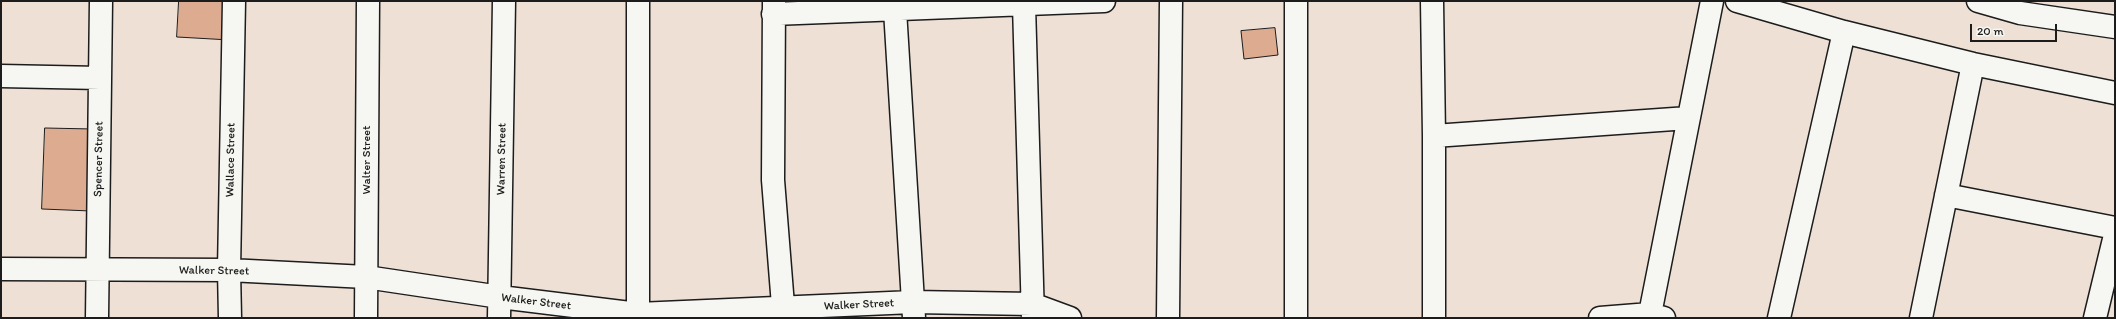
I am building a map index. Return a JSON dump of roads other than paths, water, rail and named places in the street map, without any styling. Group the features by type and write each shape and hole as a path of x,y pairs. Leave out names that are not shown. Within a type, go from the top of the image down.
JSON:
{"street":[{"name":"Spencer Street","path":"98,318 101,1"},
{"name":"Wallace Street","path":"230,318 229,270 234,1"},
{"name":"Walter Street","path":"366,318 368,1"},
{"name":"Warren Street","path":"500,308 504,1"},
{"path":"638,1 638,316"},
{"path":"784,313 773,180 773,7 895,10 1104,1"},
{"path":"1168,318 1171,1"},
{"path":"1296,1 1296,318"},
{"path":"1432,1 1434,318"},
{"path":"1600,318 1657,316 1688,118 1712,1"},
{"path":"1737,1 1844,32 1973,64 2115,93"},
{"path":"1978,1 2020,13 2115,27"},
{"path":"1024,5 1032,311"},
{"path":"895,10 913,310"},
{"path":"1779,318 1844,32"},
{"path":"1921,318 1973,64"},
{"path":"1,76 100,78"},
{"path":"1434,136 1688,118"},
{"path":"1946,195 2115,228"},
{"path":"2095,318 2115,236"},
{"name":"Walker Street","path":"1,269 229,270 366,277 500,308 638,316 913,310 1032,311 1070,318"}]}
